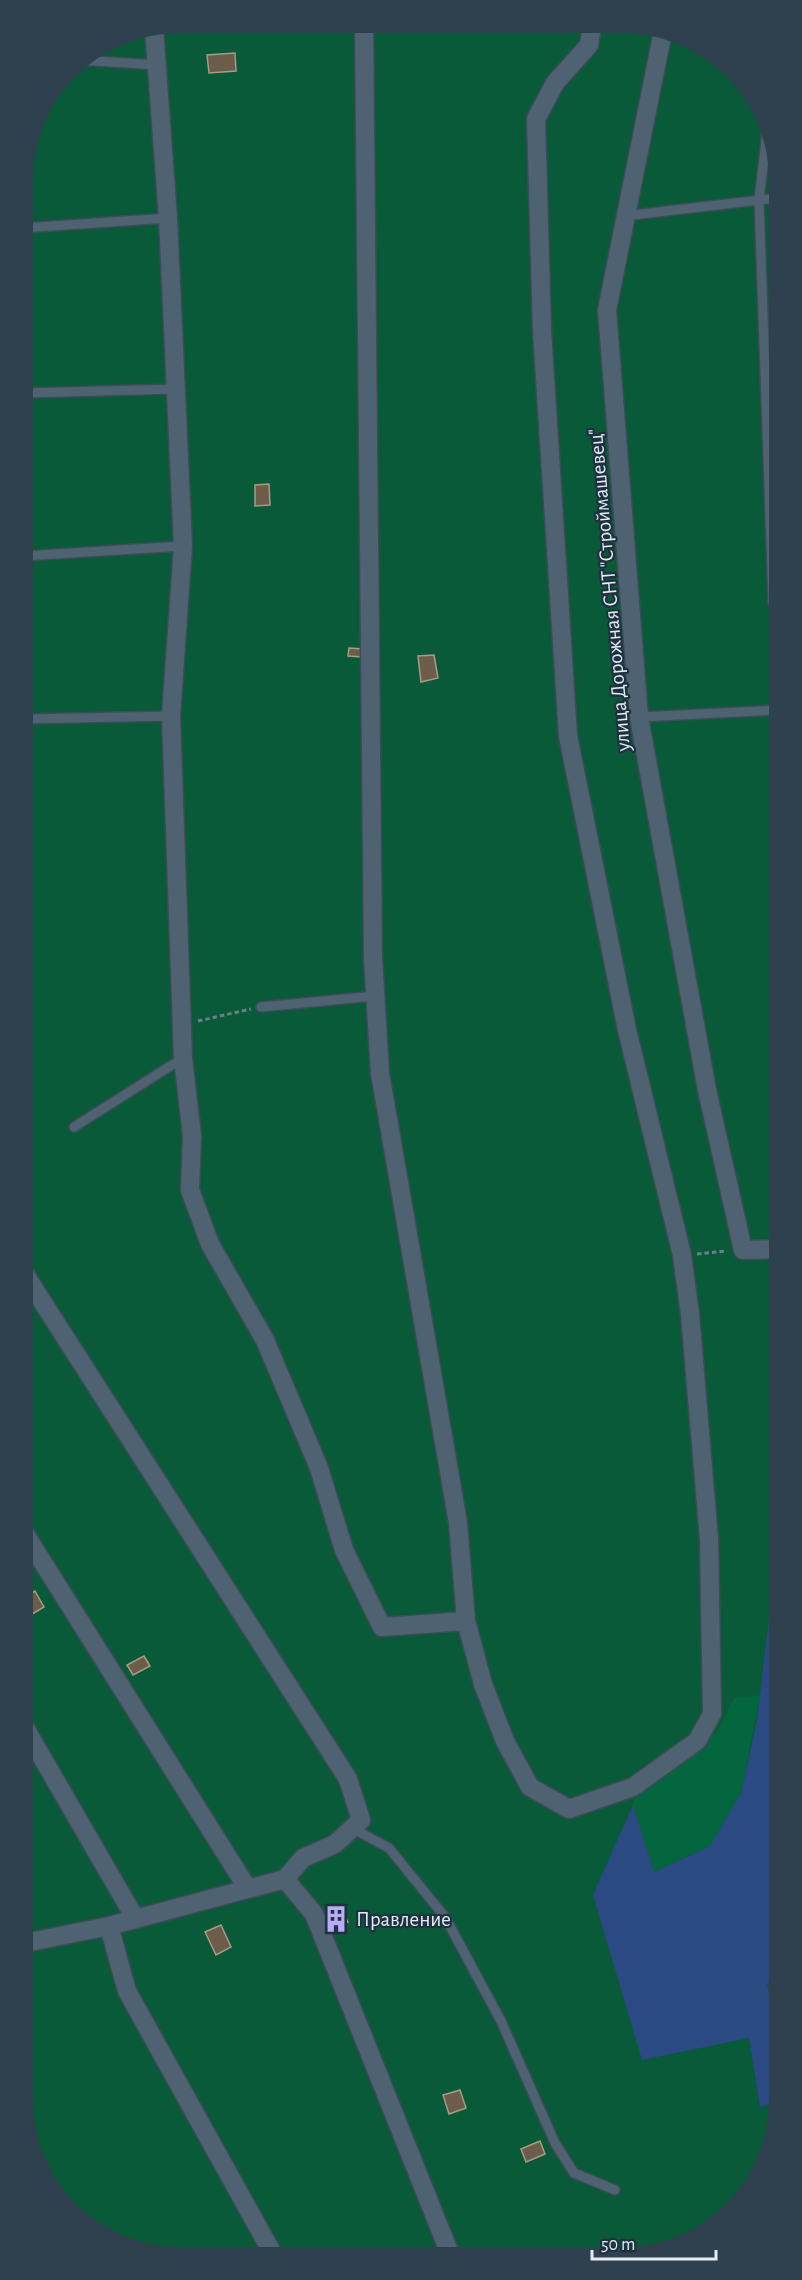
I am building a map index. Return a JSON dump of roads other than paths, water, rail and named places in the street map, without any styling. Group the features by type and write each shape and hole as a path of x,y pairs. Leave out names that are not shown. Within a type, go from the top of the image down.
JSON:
{"street":[{"path":"364,33 375,996 380,1073 456,1512 466,1621 487,1693 505,1741 530,1787 569,1809 633,1787 697,1740 712,1714 709,1539 690,1314 682,1255 627,1030 567,736 542,331 536,118 555,83 589,45 591,33"},
{"path":"155,35 168,218 183,546 171,716 183,1058 192,1136 190,1190 210,1244 265,1340 319,1468 344,1550 382,1627 466,1621"},
{"name":"улица Дорожная СНТ \"Строймашевец\"","path":"661,39 624,216 608,310 639,717 707,1090 743,1250 769,1249"},
{"path":"33,1287 348,1779 361,1820 335,1844 303,1858 285,1879 109,1926 33,1941"},
{"path":"33,1547 248,1889"},
{"path":"33,1742 135,1918"},
{"path":"285,1879 314,1914 447,2247"},
{"path":"109,1926 127,1991 269,2247"}],"lane":[{"path":"94,61 158,65"},
{"path":"765,148 759,200 769,516"},
{"path":"624,216 769,199"},
{"path":"33,227 168,218"},
{"path":"33,393 176,389"},
{"path":"33,554 183,546"},
{"path":"639,717 769,710"},
{"path":"33,719 171,716"},
{"path":"261,1007 375,996"},
{"path":"74,1127 183,1058"},
{"path":"352,1828 389,1848 445,1917 501,2021 555,2143 574,2173 615,2190"}],"water":[{"path":"769,1618 769,1982 767,1984 769,1993 769,2105 760,2107 749,2038 642,2060 593,1895 633,1805 654,1872 710,1846 741,1793 757,1720"}],"place":[{"name":"Правление","path":"336,1919"}]}
